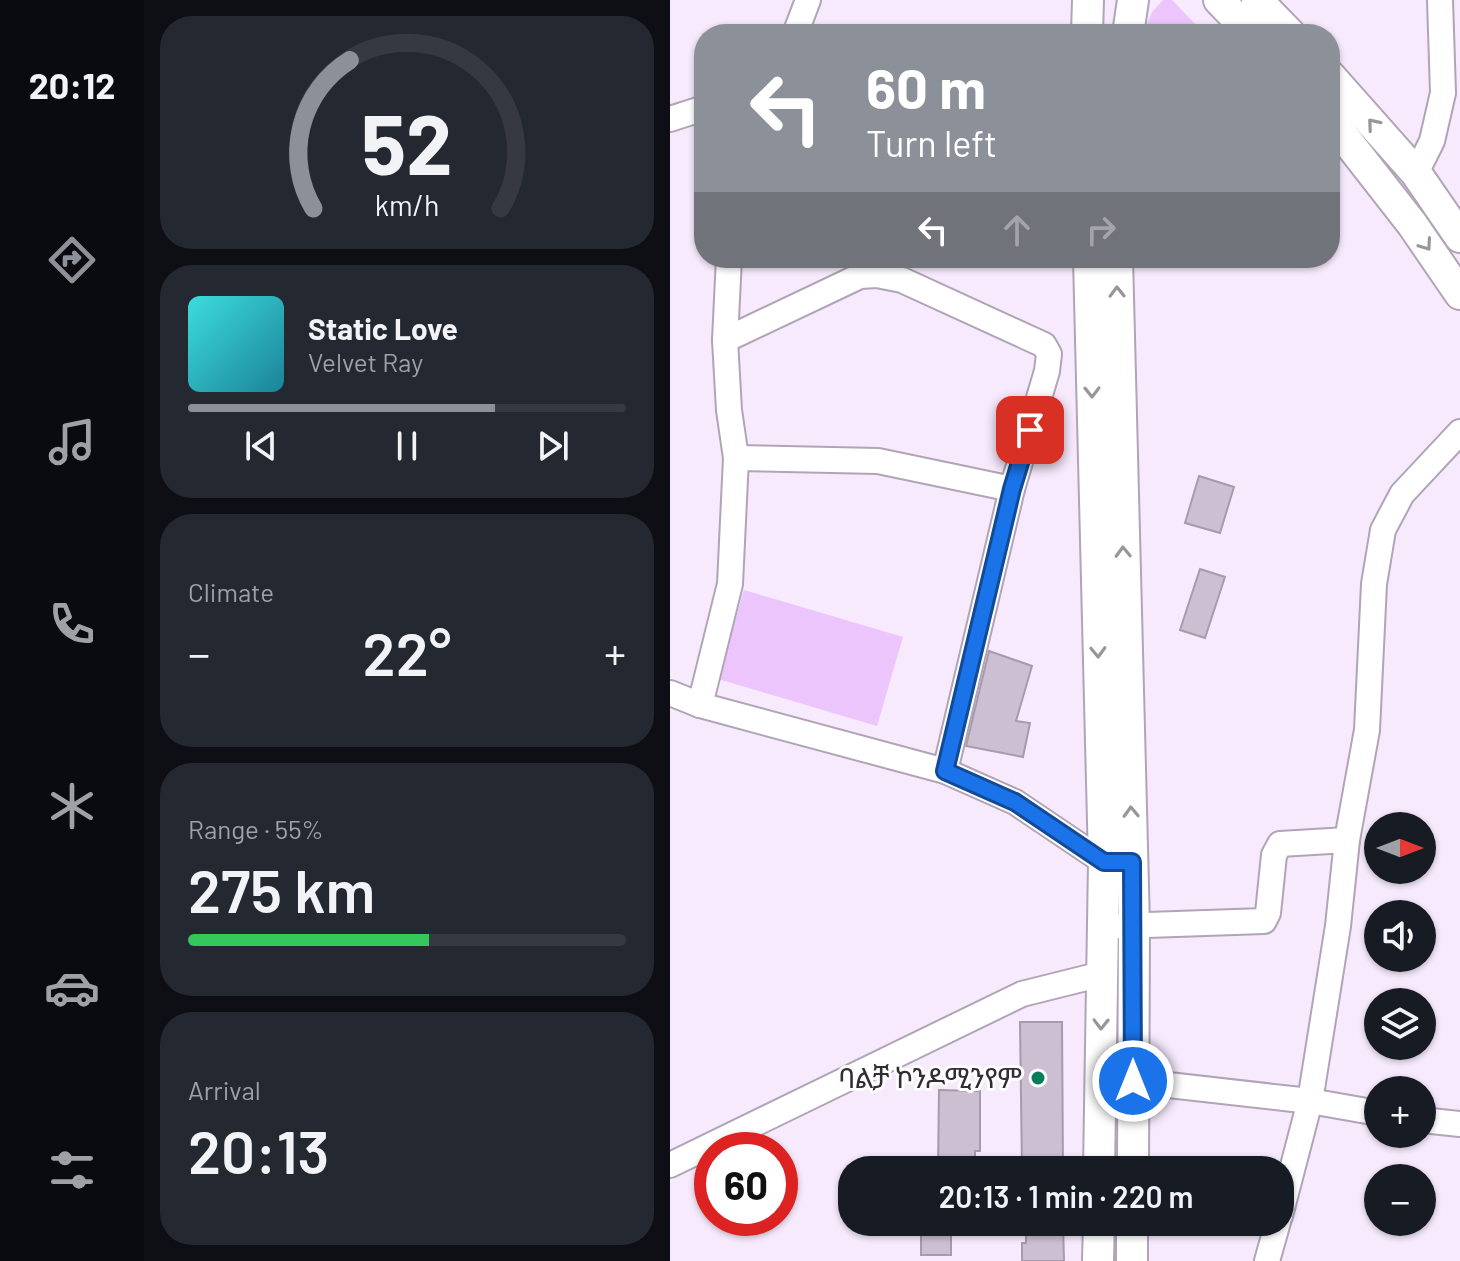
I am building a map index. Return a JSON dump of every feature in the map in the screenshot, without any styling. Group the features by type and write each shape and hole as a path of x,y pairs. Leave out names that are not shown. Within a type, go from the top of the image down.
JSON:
{"main road":[{"path":"1087,24 1088,0"},
{"path":"1129,24 1133,0"},
{"path":"1219,0 1242,24"},
{"path":"1257,0 1280,24"},
{"path":"1340,87 1416,173 1455,223"},
{"path":"1340,132 1405,215 1460,294"},
{"path":"1089,268 1118,862 1134,926 1133,1156"},
{"path":"1099,1156 1102,925 1118,862 1117,268"},
{"path":"1098,1261 1099,1236"},
{"path":"1132,1236 1132,1261"}],"street":[{"path":"799,24 808,0"},
{"path":"1416,173 1432,141 1443,93 1440,0"},
{"path":"670,119 694,111"},
{"path":"700,705 730,584 736,458 729,410 725,340 729,268"},
{"path":"725,340 860,276 877,275 902,280 1044,345 1049,354 1047,371 1012,489 945,771"},
{"path":"1294,1162 1310,1101 1338,926 1347,840 1367,730 1374,584 1383,530 1402,494 1460,432"},
{"path":"736,458 878,461 1012,489"},
{"path":"670,693 700,705 945,771 1015,802 1118,862"},
{"path":"1102,925 1264,921 1268,913 1274,855 1280,844 1347,840"},
{"path":"670,1165 1022,994 1102,974"},
{"path":"1133,1081 1310,1101 1364,1111"},
{"path":"1436,1121 1460,1124"},
{"path":"1267,1261 1274,1236"}],"shaded area":[{"path":"1163,0 1172,0 1195,24 1147,24 1152,12"},
{"path":"744,590 903,637 877,726 718,679"}],"building":[{"path":"1199,476 1234,487 1220,533 1185,523"},
{"path":"1200,569 1225,577 1205,638 1180,630"},
{"path":"989,651 1032,666 1016,721 1030,723 1023,757 966,746"},
{"name":"ባልቻ ኮንዶሚንየም","path":"1020,1022 1062,1022 1063,1156 1022,1156"},
{"name":"ባልቻ ኮንዶሚንየም","path":"939,1090 980,1091 980,1151 975,1151 975,1156 938,1156"},
{"path":"921,1236 951,1236 951,1255 921,1255"},
{"path":"1026,1236 1063,1236 1064,1261 1022,1261 1022,1243 1026,1243"}],"place":[{"name":"ባልቻ ኮንዶሚንየም","path":"1038,1078"}],"route":[{"path":"1030,430 1012,489 945,771 1015,802 1104,862 1132,862 1133,1081"}]}
